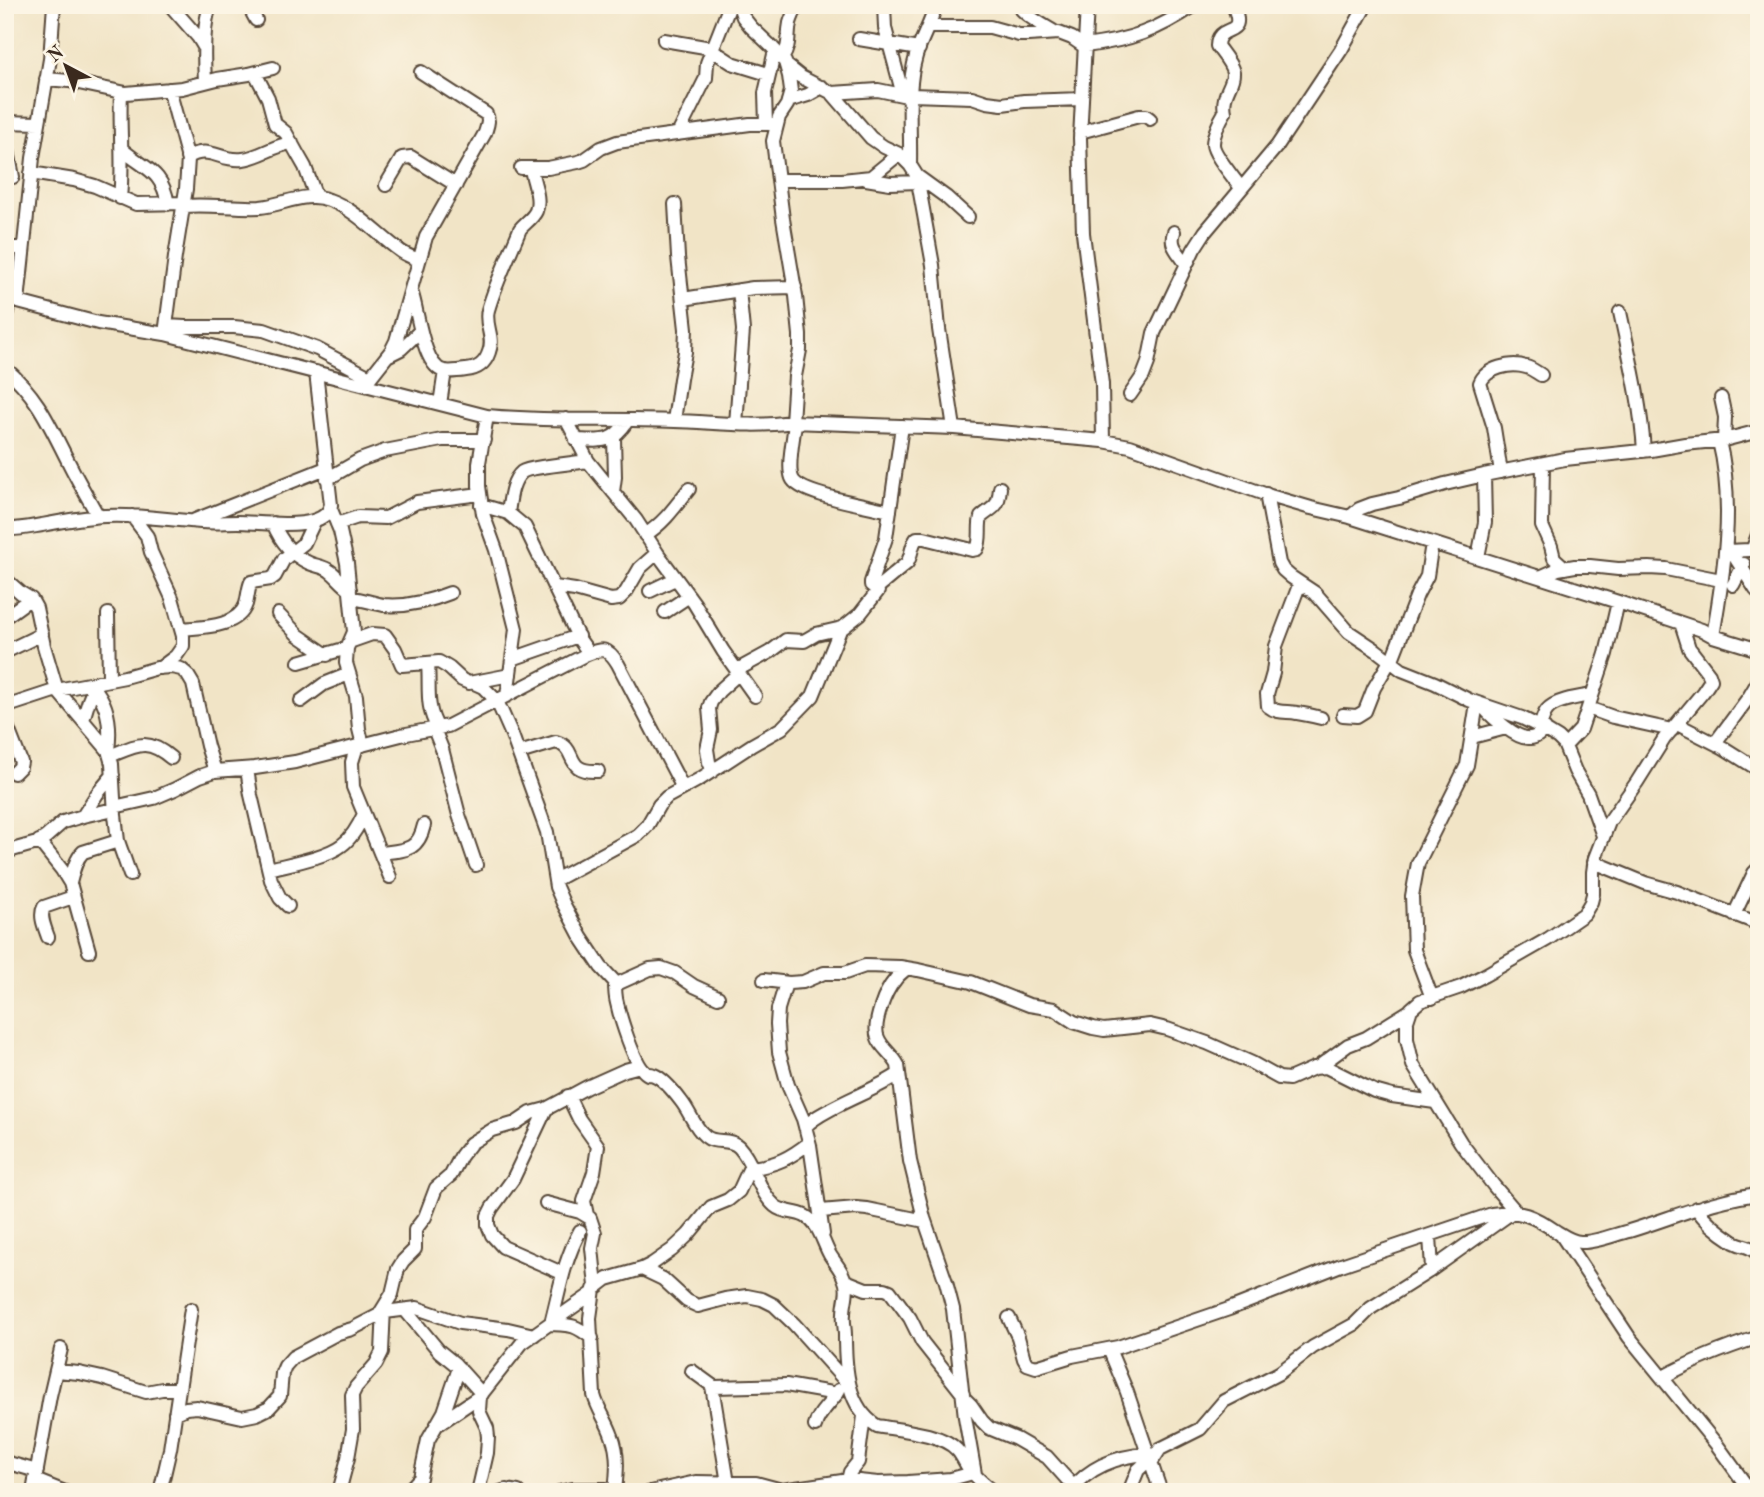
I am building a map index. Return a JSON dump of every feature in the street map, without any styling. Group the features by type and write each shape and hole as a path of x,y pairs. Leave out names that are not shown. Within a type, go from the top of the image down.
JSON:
{"street":[{"path":"5,318 20,275 31,176 50,59 53,5"},
{"path":"170,5 204,47"},
{"path":"205,82 204,47 207,13 211,5"},
{"path":"248,5 256,20"},
{"path":"678,134 706,78 707,63 730,5"},
{"path":"739,5 743,17 782,62 801,77 827,90 871,138 899,154 915,174 968,217"},
{"path":"796,5 787,50 782,62 769,72 765,93 795,287 800,350 794,376 791,477 795,484 819,494 890,511"},
{"path":"884,5 896,74 908,95"},
{"path":"936,5 912,70 908,95 915,174 933,265 939,329 954,428"},
{"path":"1018,5 1028,17 1085,47 1144,33 1168,23 1195,5"},
{"path":"1087,5 1080,132 1083,233 1102,384 1103,441"},
{"path":"1233,5 1237,24 1220,35 1217,41 1217,46 1233,71 1223,102 1225,112 1219,122 1213,145 1241,188"},
{"path":"1130,395 1149,362 1154,333 1186,264 1205,232 1291,127 1341,50 1366,5"},
{"path":"929,27 990,27 1028,36 1056,33"},
{"path":"859,39 919,49"},
{"path":"664,40 705,47 732,63 769,72"},
{"path":"769,72 782,62"},
{"path":"771,124 788,101 791,92 782,62"},
{"path":"46,79 69,81 121,93 182,88 273,68"},
{"path":"368,381 396,341 426,237 485,133 489,118 476,106 421,72"},
{"path":"255,73 268,98 275,124 286,133 292,143 305,167 316,197"},
{"path":"166,330 186,189 187,158 169,89"},
{"path":"788,101 827,90 972,97 1002,104 1082,99"},
{"path":"120,198 123,167 121,93"},
{"path":"1080,132 1139,116 1150,119"},
{"path":"5,122 39,123"},
{"path":"411,290 424,345 435,365 445,372 477,369 489,353 492,336 487,321 488,312 499,279 520,229 536,212 537,206 526,168 578,162 617,142 750,124 771,124"},
{"path":"5,135 9,176 74,180 136,204 260,206 302,197 328,199 374,229 403,253 419,260"},
{"path":"187,158 200,152 208,152 243,159 292,143"},
{"path":"123,150 153,171 165,191 167,204"},
{"path":"779,180 871,177 899,154"},
{"path":"386,185 398,162 406,156 456,185"},
{"path":"860,178 890,183 915,174"},
{"path":"674,421 686,329 675,204"},
{"path":"1174,232 1172,244 1186,264"},
{"path":"5,248 23,248"},
{"path":"5,279 20,275"},
{"path":"683,299 739,290 795,287"},
{"path":"736,424 743,330 739,290"},
{"path":"11,299 98,323 166,330 220,348 316,372 368,381 487,416 954,428 1103,441 1129,446 1266,494 1432,542 1759,650"},
{"path":"1620,312 1635,376 1644,451"},
{"path":"166,330 185,327 264,330 317,349 368,381"},
{"path":"220,348 226,327"},
{"path":"388,355 401,349 420,331"},
{"path":"289,365 291,340"},
{"path":"1501,472 1494,428 1480,380 1499,368 1518,365 1541,374"},
{"path":"5,368 44,412 98,516"},
{"path":"316,372 330,507 347,563 354,632 346,663 356,695 360,746 352,766 353,787 390,877"},
{"path":"440,404 445,372"},
{"path":"1713,636 1725,583 1728,551 1728,491 1721,441 1725,417 1721,398"},
{"path":"487,416 479,463 483,514 496,550 516,629 510,675 502,698 547,832 555,880 563,903 581,937 601,967 615,982 617,1003 640,1066 648,1074 655,1075 678,1097 705,1136 712,1141 726,1140 737,1145 776,1206 806,1216 816,1224 846,1281 848,1292 844,1315 844,1355 848,1385"},
{"path":"566,419 588,461 636,520 755,696"},
{"path":"576,440 605,441 614,438 628,420"},
{"path":"877,588 871,585 871,582 886,538 902,426"},
{"path":"1350,517 1359,509 1372,504 1484,475 1592,456 1721,441 1759,431"},
{"path":"613,492 614,438"},
{"path":"192,521 290,481 327,474 386,451 442,440 484,440"},
{"path":"509,513 516,480 523,471 588,461"},
{"path":"1543,464 1542,526 1554,558 1565,568"},
{"path":"1478,557 1485,522 1484,475"},
{"path":"713,771 707,748 711,730 709,708 719,691 738,672 786,640 804,641 816,634 842,628 869,604 878,591 877,588 907,563 917,538 977,549 980,544 978,530 981,517 995,507 1000,488"},
{"path":"645,535 669,516 689,489"},
{"path":"1266,494 1279,563 1283,570 1315,593 1349,632 1402,670 1479,704 1522,718 1558,738 1565,746 1588,794 1603,836"},
{"path":"337,524 358,517 386,518 417,502 481,499 509,513 525,527 578,636 589,653"},
{"path":"5,529 14,530 98,516 192,521 314,522 324,517 330,507"},
{"path":"132,516 147,536 151,552 172,598 183,636 183,646 176,656 160,668"},
{"path":"181,629 212,626 233,619 246,606 251,582 275,576 284,559 303,543 314,522"},
{"path":"273,523 282,542 293,553 308,563 329,570 350,594 382,605 393,605 412,604 450,593"},
{"path":"1725,583 1742,569 1759,532"},
{"path":"1343,715 1357,716 1365,711 1374,688 1390,662 1427,576 1432,542"},
{"path":"1728,551 1750,550"},
{"path":"1728,551 1757,590"},
{"path":"555,587 611,600 618,599 626,592 640,568 657,553"},
{"path":"1540,577 1565,568 1590,566 1666,569 1757,590"},
{"path":"5,579 30,599 36,608 57,690 109,753"},
{"path":"650,592 676,579"},
{"path":"1300,583 1276,646 1266,700 1268,706 1277,712 1293,712 1321,718"},
{"path":"665,612 689,596"},
{"path":"5,617 30,599"},
{"path":"1565,746 1581,729 1618,602"},
{"path":"108,614 101,696 110,735 109,753 118,841 130,874"},
{"path":"278,614 298,635 327,655"},
{"path":"764,980 803,982 824,973 849,972 865,967 908,968 971,982 1029,1005 1055,1009 1074,1022 1093,1028 1104,1030 1150,1025 1167,1029 1208,1043 1284,1080 1318,1067 1348,1045 1366,1038 1411,1010 1420,1001 1461,987 1505,964 1584,914 1591,902 1594,862 1603,836 1664,738 1711,680 1689,648 1681,623"},
{"path":"555,880 638,835 667,797 782,728 813,696 842,628"},
{"path":"5,652 42,634"},
{"path":"299,662 327,655 372,634 385,635 396,649 402,664 439,662 461,680 474,683 502,698"},
{"path":"512,659 578,636"},
{"path":"5,852 39,841 63,822 154,798 215,771 295,762 448,726 589,653 601,650 612,654 683,788"},
{"path":"428,664 430,714 442,749 458,815 476,865"},
{"path":"5,707 57,690 100,684 160,668 181,669 193,684 215,771"},
{"path":"301,701 324,684 349,674"},
{"path":"474,683 510,675"},
{"path":"1715,743 1759,680"},
{"path":"83,720 89,700 100,684"},
{"path":"1479,704 1506,728 1524,738 1530,738 1542,728 1545,712 1550,707 1568,700 1590,702 1613,717 1674,727 1715,743 1759,771"},
{"path":"1432,998 1414,950 1412,896 1418,863 1467,765 1479,704"},
{"path":"5,721 21,762 14,773"},
{"path":"1472,737 1506,728"},
{"path":"519,753 556,742 565,746 576,767 582,771 598,771"},
{"path":"109,753 143,744 153,745 171,758"},
{"path":"328,754 352,766"},
{"path":"247,769 275,890 288,906"},
{"path":"83,816 113,775"},
{"path":"269,869 320,855 344,844 364,814"},
{"path":"380,853 410,849 416,845 424,825"},
{"path":"39,841 70,883 89,951"},
{"path":"70,883 79,856 83,852 118,841"},
{"path":"1594,862 1759,924"},
{"path":"1734,915 1759,868"},
{"path":"48,937 43,919 44,907 73,897"},
{"path":"615,982 619,983 650,969 661,968 718,997"},
{"path":"908,968 887,992 876,1034 879,1042 898,1065 910,1161 925,1221 953,1309 974,1474"},
{"path":"786,983 778,1009 779,1052 809,1143 824,1239"},
{"path":"1411,1010 1406,1039 1413,1065 1461,1143 1514,1213"},
{"path":"339,1492 353,1429 352,1395 383,1352 385,1310 398,1269 415,1249 415,1230 425,1217 436,1188 451,1175 471,1143 492,1130 516,1123 531,1113 546,1109 615,1074 640,1066"},
{"path":"1318,1067 1331,1068 1374,1091 1435,1102"},
{"path":"805,1128 818,1116 899,1074"},
{"path":"568,1096 579,1119 598,1146 583,1213 577,1220 580,1231 592,1248"},
{"path":"546,1109 513,1179 492,1208 488,1225 492,1236 503,1247 562,1273"},
{"path":"751,1167 777,1163 791,1157 809,1143"},
{"path":"737,1192 759,1183 777,1163"},
{"path":"478,1492 488,1437 478,1401 522,1343 607,1279 642,1269 672,1250 688,1236 711,1207 728,1200 737,1192 751,1167"},
{"path":"1009,1318 1024,1359 1032,1367 1109,1349 1229,1309 1341,1265 1492,1214 1514,1213 1536,1218 1569,1240 1583,1242 1717,1202 1759,1194"},
{"path":"546,1203 583,1213 594,1226 596,1233 592,1248 595,1289 590,1318 594,1395 617,1450 616,1491 573,1489 559,1492"},
{"path":"1696,1208 1713,1226 1736,1243 1751,1247 1759,1255"},
{"path":"821,1211 867,1209 925,1221"},
{"path":"1129,1492 1138,1470 1150,1458 1160,1449 1200,1429 1224,1401 1279,1373 1313,1347 1355,1324 1371,1308 1514,1213"},
{"path":"550,1324 562,1273 580,1231"},
{"path":"1561,1234 1629,1337 1717,1445 1751,1492"},
{"path":"1430,1236 1432,1269"},
{"path":"642,1269 663,1279 687,1301 698,1306 747,1296 774,1305 848,1385 864,1416 877,1426 948,1442 974,1474 994,1492"},
{"path":"846,1281 866,1289 890,1291 910,1318 922,1342 982,1421 1047,1457 1072,1489 1088,1473 1103,1464 1124,1456 1150,1458"},
{"path":"160,1492 170,1449 191,1309"},
{"path":"175,1413 197,1407 242,1418 257,1414 269,1408 280,1396 282,1373 289,1360 338,1333 373,1319 385,1310 424,1310 460,1323 534,1335"},
{"path":"405,1310 481,1395"},
{"path":"550,1324 576,1326 592,1338"},
{"path":"1663,1377 1711,1354 1759,1337"},
{"path":"33,1484 61,1349"},
{"path":"1109,1349 1127,1392 1161,1492"},
{"path":"407,1492 420,1478 428,1440 444,1412 459,1368"},
{"path":"56,1371 102,1378 146,1392 179,1389"},
{"path":"692,1371 712,1386 786,1385 837,1394"},
{"path":"815,1426 817,1417 848,1385"},
{"path":"712,1386 728,1483"},
{"path":"435,1426 481,1395"},
{"path":"848,1480 858,1462 864,1416"},
{"path":"5,1462 33,1484 65,1492"},
{"path":"650,1492 684,1484 756,1483 782,1490 848,1480 908,1482 951,1479 974,1474"},
{"path":"500,1492 518,1492"}]}
